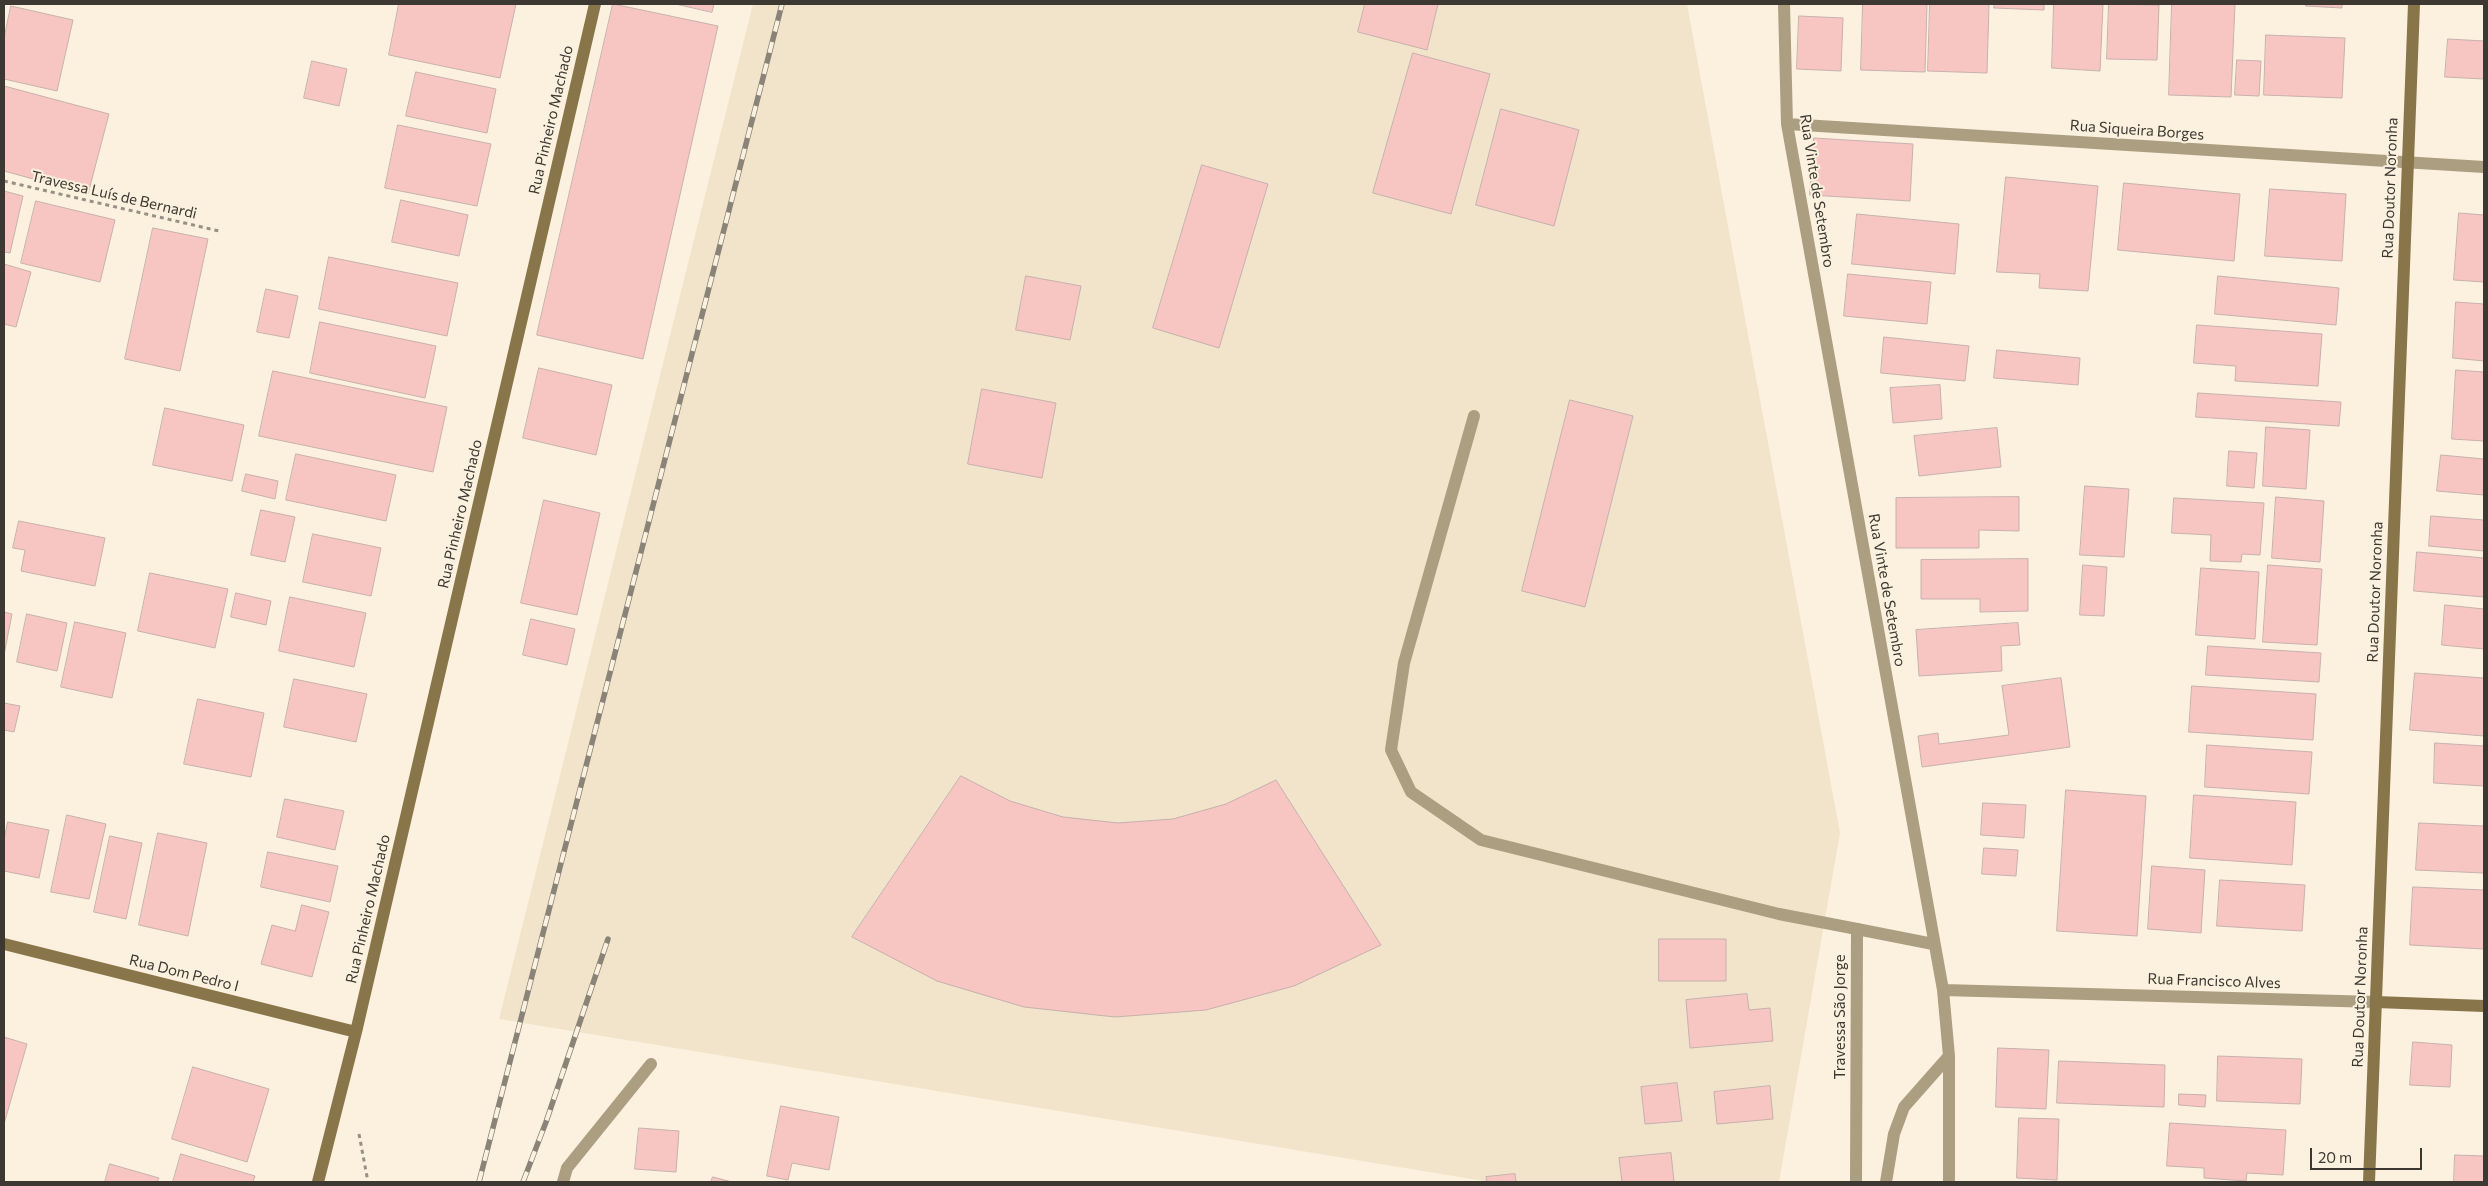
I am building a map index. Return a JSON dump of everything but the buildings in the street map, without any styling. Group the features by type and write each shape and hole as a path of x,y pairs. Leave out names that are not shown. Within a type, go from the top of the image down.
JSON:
{"street":[{"name":"Rua Pinheiro Machado","path":"318,1182 356,1032 595,4"},
{"name":"Rua Vinte de Setembro","path":"1784,4 1787,124 1933,944 1943,990 1949,1056 1949,1182"},
{"name":"Rua Doutor Noronha","path":"2369,1182 2414,4"},
{"name":"Rua Siqueira Borges","path":"1787,124 2484,167"},
{"path":"1474,416 1404,663 1391,750 1412,792 1481,840 1780,914 1933,944"},
{"name":"Travessa São Jorge","path":"1856,1182 1857,929"},
{"name":"Rua Dom Pedro I","path":"4,944 356,1032"},
{"name":"Rua Francisco Alves","path":"1943,990 2484,1006"},
{"path":"1886,1182 1894,1134 1904,1107 1949,1056"},
{"path":"563,1182 567,1168 651,1064"}],"path":[{"name":"Travessa Luís de Bernardi","path":"4,181 219,231"}],"shaded area":[{"path":"753,4 1687,4 1840,833 1779,1182 1490,1182 499,1019"}],"railway":[{"path":"479,1182 782,4"},
{"path":"523,1182 546,1122 608,939"}]}
